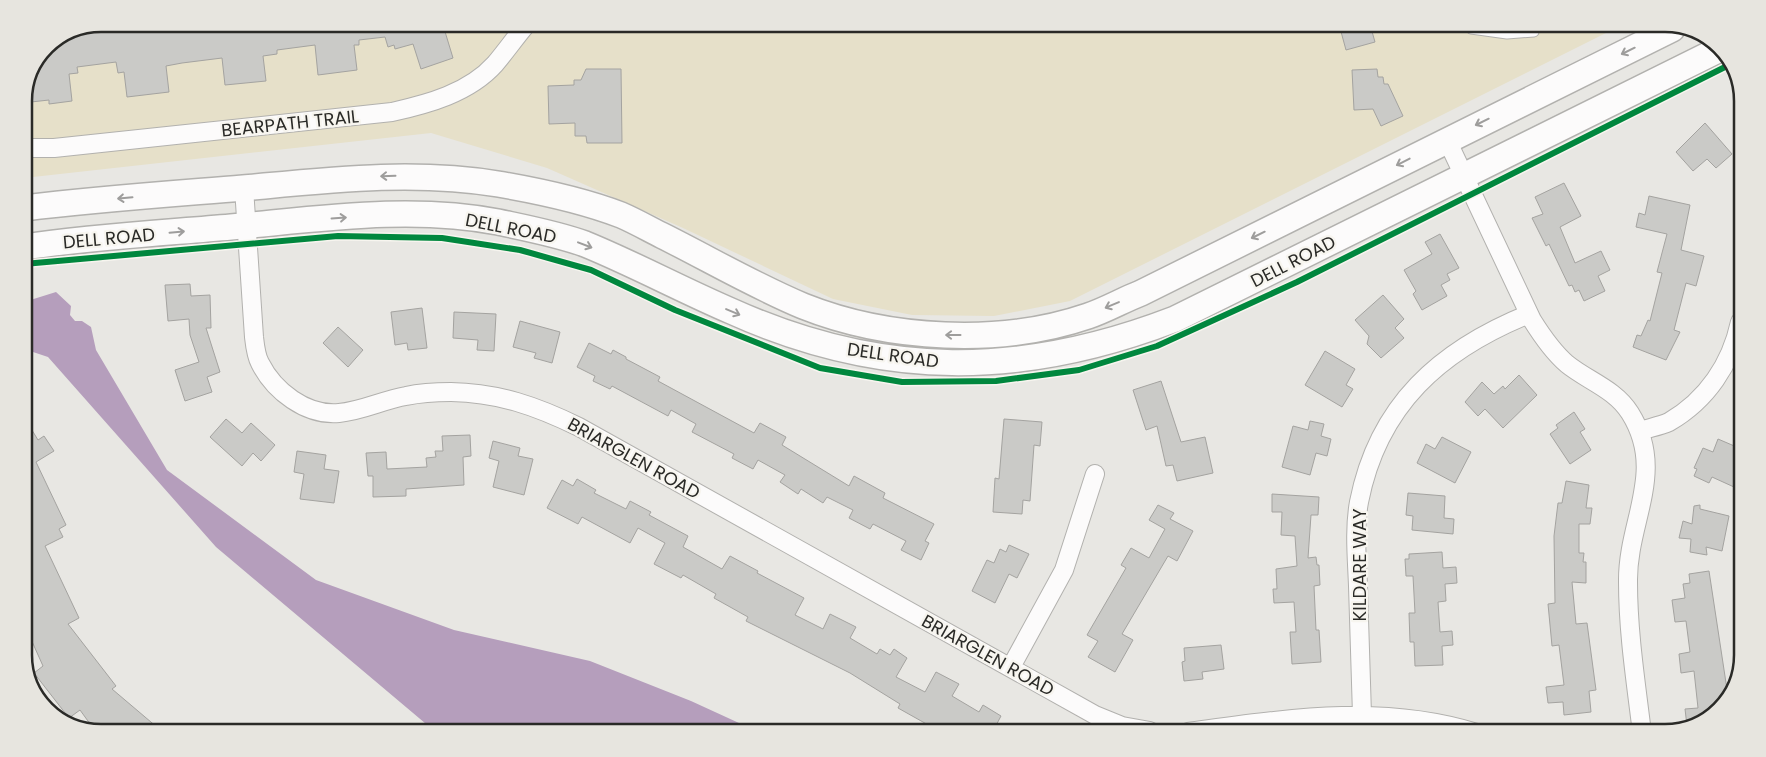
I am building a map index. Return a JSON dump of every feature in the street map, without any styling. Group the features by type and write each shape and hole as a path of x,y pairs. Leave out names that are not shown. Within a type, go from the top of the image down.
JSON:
{"main road":[{"name":"DELL ROAD","path":"33,207 398,176 494,184 554,195 621,215 803,305 847,320 890,330 938,335 970,335 1052,326 1088,316 1159,284 1446,140 1667,32"},
{"name":"DELL ROAD","path":"33,246 248,225 404,214 495,222 581,243 732,312 796,337 867,354 925,362 986,363 1042,357 1087,348 1175,319 1463,174 1712,53"}],"street":[{"name":"BEARPATH TRAIL","path":"33,148 54,148 372,114 429,104 463,88 493,65 520,32"},
{"path":"1446,140 1529,314 1547,343 1567,364 1612,393 1629,411 1640,431 1647,457 1646,481 1631,541 1628,616 1641,724"},
{"name":"BRIARGLEN ROAD","path":"244,188 248,225 247,246 254,337 259,362 272,383 291,399 314,409 338,413 405,396 451,392 494,396 538,407 578,426 1011,667 1095,716 1117,724"},
{"name":"KILDARE WAY","path":"1362,715 1356,546 1358,503 1370,462 1388,422 1414,388 1444,359 1481,336 1529,314"},
{"path":"1640,431 1668,422 1693,406 1712,386 1727,360 1733,341"},
{"path":"1011,667 1064,570 1095,474"},
{"path":"1249,724 1302,717 1362,715 1399,716 1448,724"}],"lane":[{"path":"1493,32 1507,34 1534,32"}],"shaded area":[{"path":"102,32 1608,32 1070,301 994,316 912,315 833,299 683,228 547,168 431,133 33,177 33,97 40,71 56,50 67,42 79,36"},
{"path":"56,292 71,306 70,315 75,321 82,321 91,327 96,350 167,470 316,580 454,630 590,661 691,701 740,724 426,724 216,547 48,357 33,352 33,299"}],"building":[{"path":"102,32 445,32 453,58 421,69 413,44 395,49 394,45 388,47 385,37 359,40 359,45 354,45 357,70 318,75 315,45 277,50 277,54 263,56 266,81 225,85 222,58 166,66 169,92 127,97 124,72 118,73 116,62 77,67 78,73 69,74 72,101 49,104 49,100 33,102 35,84 47,60 67,42 79,36"},
{"path":"1341,32 1372,32 1375,42 1346,50"},
{"path":"586,69 621,69 622,143 587,143 586,136 575,136 575,123 549,124 548,86 574,85 574,80 581,80"},
{"path":"1377,69 1378,77 1383,77 1384,84 1388,84 1403,116 1381,126 1373,109 1354,110 1352,70"},
{"path":"1705,123 1732,154 1716,168 1707,159 1693,171 1676,152"},
{"path":"1564,183 1581,216 1560,227 1575,263 1601,251 1610,270 1598,276 1605,291 1584,301 1579,290 1575,292 1572,285 1569,286 1549,244 1546,246 1532,218 1543,214 1535,197"},
{"path":"1649,196 1690,205 1681,250 1704,256 1696,286 1686,283 1674,330 1680,332 1666,360 1633,347 1637,335 1641,336 1648,320 1650,321 1662,273 1657,272 1667,234 1636,227 1639,213 1645,215"},
{"path":"1440,234 1459,268 1447,274 1450,280 1441,285 1447,296 1422,310 1413,294 1416,291 1404,270 1432,254 1425,242"},
{"path":"190,284 191,296 210,295 211,328 206,328 220,372 207,377 212,392 185,401 175,370 199,362 190,335 189,319 168,321 165,285"},
{"path":"1383,295 1404,319 1395,328 1404,338 1381,358 1367,344 1369,336 1355,320"},
{"path":"422,308 427,348 408,350 407,343 395,345 391,312"},
{"path":"454,312 496,314 494,351 477,350 478,340 453,338"},
{"path":"520,321 560,332 552,363 534,358 536,353 513,347"},
{"path":"338,327 363,350 348,367 323,343"},
{"path":"589,343 611,354 613,350 626,357 626,359 660,377 658,381 754,433 760,423 786,437 782,445 849,486 854,476 885,493 883,498 934,524 925,541 929,543 921,560 901,550 906,541 873,524 870,529 849,518 853,510 827,497 823,503 801,489 798,494 780,482 785,475 758,460 753,469 732,458 734,454 692,432 696,424 671,410 668,416 612,386 610,389 593,381 595,376 577,367"},
{"path":"1325,351 1355,369 1346,385 1353,389 1342,407 1305,385"},
{"path":"1519,375 1537,395 1503,428 1485,409 1478,416 1465,402 1482,382 1494,394 1503,386 1505,389"},
{"path":"1161,381 1181,442 1205,437 1213,473 1177,481 1173,465 1166,466 1157,426 1146,430 1133,390"},
{"path":"1574,412 1585,429 1580,432 1591,450 1570,464 1550,434 1558,428 1556,425"},
{"path":"226,419 242,433 251,423 275,445 261,461 253,453 242,466 210,437"},
{"path":"1004,419 1042,422 1040,446 1034,445 1030,501 1023,500 1022,514 993,512 995,478 999,479"},
{"path":"1310,421 1324,424 1321,436 1331,439 1327,456 1316,453 1310,475 1282,467 1293,426 1308,430"},
{"path":"33,432 38,440 44,436 54,451 36,462 66,525 59,529 63,537 45,546 79,618 68,624 116,686 112,689 153,724 89,723 80,710 71,717 67,715 35,675 35,672 43,666 33,644"},
{"path":"470,435 471,456 463,457 464,485 406,489 406,496 373,497 373,476 368,476 366,453 386,452 387,469 427,467 426,458 436,457 435,451 443,451 442,436"},
{"path":"1442,437 1471,452 1455,483 1417,463 1426,444 1435,449"},
{"path":"1718,439 1734,446 1734,487 1712,477 1709,483 1694,476 1697,469 1694,468 1703,448 1713,452"},
{"path":"493,441 520,448 518,456 533,459 524,495 493,487 499,461 489,458"},
{"path":"297,451 326,455 324,469 339,471 334,503 300,499 304,474 294,472"},
{"path":"577,479 596,490 594,493 626,509 630,501 651,512 649,515 688,536 683,547 722,569 730,556 758,571 757,573 804,598 795,615 823,629 830,614 856,627 850,638 877,654 880,649 890,655 894,649 907,658 896,677 925,692 936,672 959,684 952,696 979,712 983,705 1001,716 997,724 927,724 898,708 900,704 850,673 746,621 748,617 714,598 716,594 683,575 681,578 654,564 665,543 638,528 630,543 582,517 578,524 547,508 562,480 573,486"},
{"path":"1566,481 1589,485 1586,508 1592,508 1590,524 1579,524 1579,553 1584,553 1583,562 1586,562 1586,583 1572,582 1576,624 1587,623 1596,690 1589,691 1591,712 1564,715 1563,702 1548,703 1546,687 1564,685 1559,645 1552,646 1548,604 1555,603 1554,536 1558,503 1562,503"},
{"path":"1408,493 1445,496 1444,518 1454,519 1453,534 1412,530 1413,516 1406,515"},
{"path":"1272,494 1319,497 1318,515 1311,515 1308,558 1316,557 1317,565 1319,565 1320,585 1314,586 1316,630 1319,630 1321,662 1292,664 1290,632 1296,632 1294,602 1274,603 1273,589 1277,589 1276,569 1297,566 1295,536 1281,535 1282,512 1272,512"},
{"path":"1158,505 1174,513 1170,519 1193,531 1177,561 1168,556 1122,634 1133,640 1115,672 1088,657 1098,641 1087,635 1126,568 1121,565 1131,548 1149,558 1165,529 1149,520"},
{"path":"1700,505 1700,509 1729,516 1722,551 1706,547 1707,555 1690,552 1691,539 1679,538 1683,521 1692,524 1694,506"},
{"path":"1009,545 1029,554 1017,578 1009,574 995,603 972,591 987,560 994,563 1000,549 1006,552"},
{"path":"1442,552 1443,568 1456,567 1457,583 1445,584 1446,601 1438,602 1440,632 1452,631 1453,645 1442,646 1443,665 1415,666 1414,642 1410,642 1409,613 1415,613 1413,576 1406,576 1405,559 1409,559 1409,554"},
{"path":"1709,571 1726,685 1722,694 1710,707 1703,713 1686,721 1685,709 1698,708 1694,671 1681,673 1679,654 1690,652 1686,621 1675,622 1672,600 1685,598 1683,584 1690,583 1689,574"},
{"path":"1221,645 1224,669 1202,672 1203,679 1184,681 1182,662 1185,661 1184,648"}],"cycle path":[{"path":"33,263 338,236 442,238 520,250 591,270 675,310 820,368 902,382 996,381 1079,370 1157,346 1297,282 1724,67"}]}
